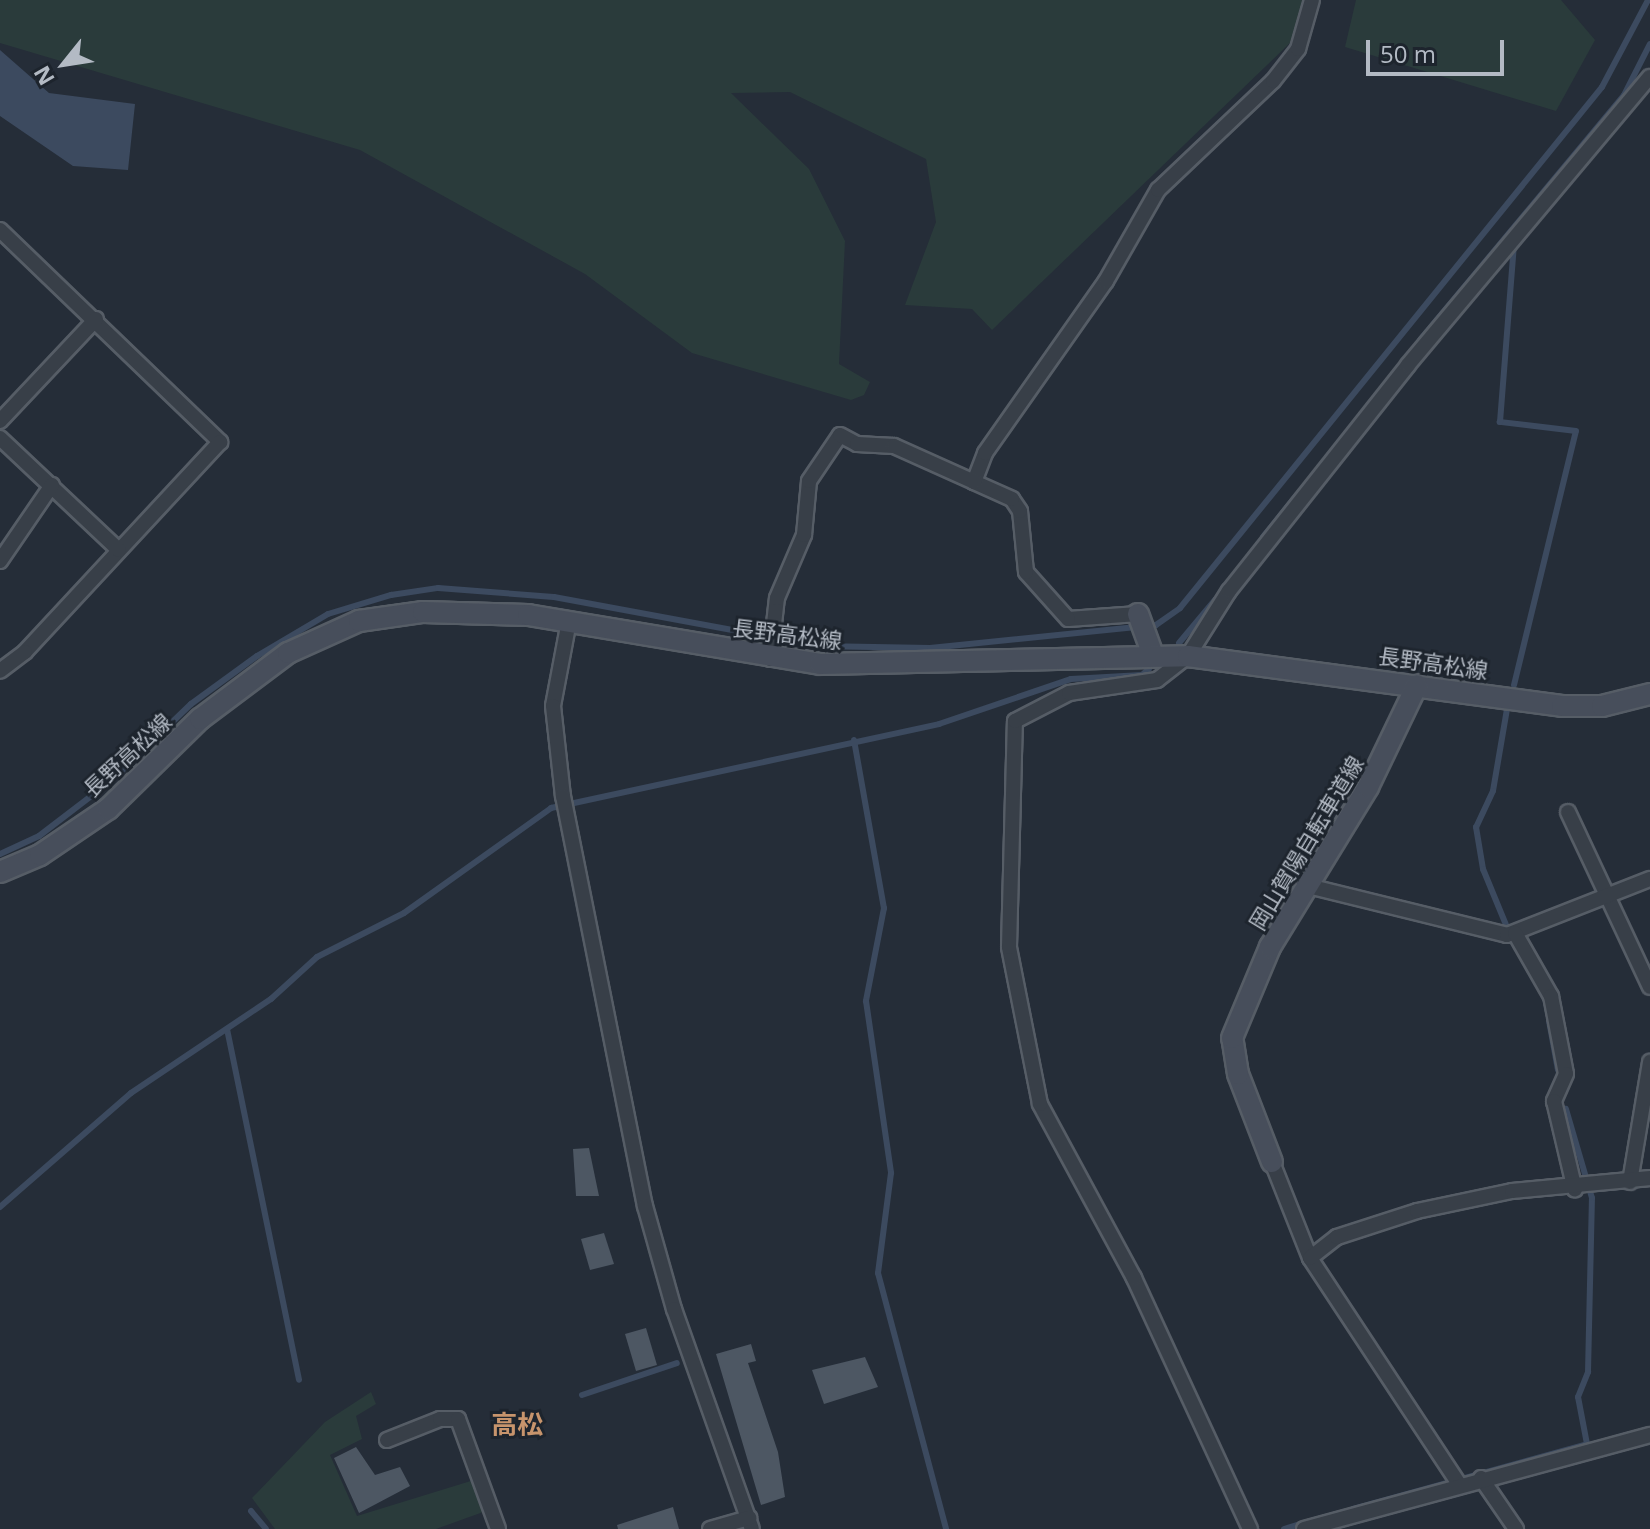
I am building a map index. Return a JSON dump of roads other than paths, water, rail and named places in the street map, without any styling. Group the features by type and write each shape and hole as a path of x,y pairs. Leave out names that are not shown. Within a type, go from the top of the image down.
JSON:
{"main road":[{"name":"長野高松線","path":"0,872 40,855 108,809 200,719 264,670 359,621 475,610 771,648 888,667 1144,631 1188,656 1562,706 1602,706 1650,694"},
{"name":"岡山賀陽自転車道線","path":"1272,1162 1238,1074 1232,1038 1304,885 1368,787 1417,685"}],"street":[{"path":"974,482 985,453 1106,281 1158,190 1273,81 1298,49 1312,0"},
{"path":"1250,1529 1134,1278 1040,1104 1009,947 1015,721 1069,693 1157,680 1188,656 1229,591 1512,239 1650,77"},
{"path":"0,230 96,319 220,442 25,652 0,671"},
{"path":"0,421 96,319"},
{"path":"771,648 777,598 804,535 809,481 840,435 857,444 894,446 1012,499 1020,511 1026,572 1068,619 1144,631"},
{"path":"0,438 119,550"},
{"path":"0,561 52,485"},
{"path":"569,621 553,706 563,796 645,1206 674,1309 750,1524 710,1529"},
{"path":"1568,812 1650,987"},
{"path":"1304,885 1512,933 1650,879"},
{"path":"1512,933 1551,996 1566,1074 1554,1101 1583,1188"},
{"path":"1630,1182 1650,1062"},
{"path":"1272,1162 1310,1258 1457,1480"},
{"path":"1310,1258 1337,1237 1417,1211 1512,1191 1583,1188 1650,1178"},
{"path":"387,1440 440,1419 458,1419 498,1529"},
{"path":"1304,1529 1457,1480 1481,1478 1650,1435"},
{"path":"1481,1478 1516,1529"}],"water":[{"path":"0,50 49,93 135,104 128,170 73,166 0,116"}],"waterway":[{"path":"0,854 39,836 111,781 191,704 257,656 328,614 391,595 438,588 554,597 818,646 930,648 1156,625 1180,608 1602,87 1648,0"},
{"path":"1420,340 1624,95 1650,44"},
{"path":"1514,245 1500,422 1576,431 1514,685"},
{"path":"1263,537 1296,496"},
{"path":"1179,643 1215,600"},
{"path":"0,1207 131,1093 271,999 317,957 404,913 551,808 939,724 1071,679 1142,675 1149,669"},
{"path":"1507,709 1493,791 1476,827 1483,869 1509,932"},
{"path":"854,740 884,908 866,1001 891,1173 878,1273 946,1529"},
{"path":"1549,1021 1558,1070"},
{"path":"227,1029 299,1380"},
{"path":"1353,1509 1587,1444 1578,1397 1588,1372 1592,1198 1566,1109"},
{"path":"582,1395 677,1363"},
{"path":"251,1511 266,1529"},
{"path":"1284,1529 1304,1523"}],"district":[{"name":"高松","path":"517,1425"}]}
